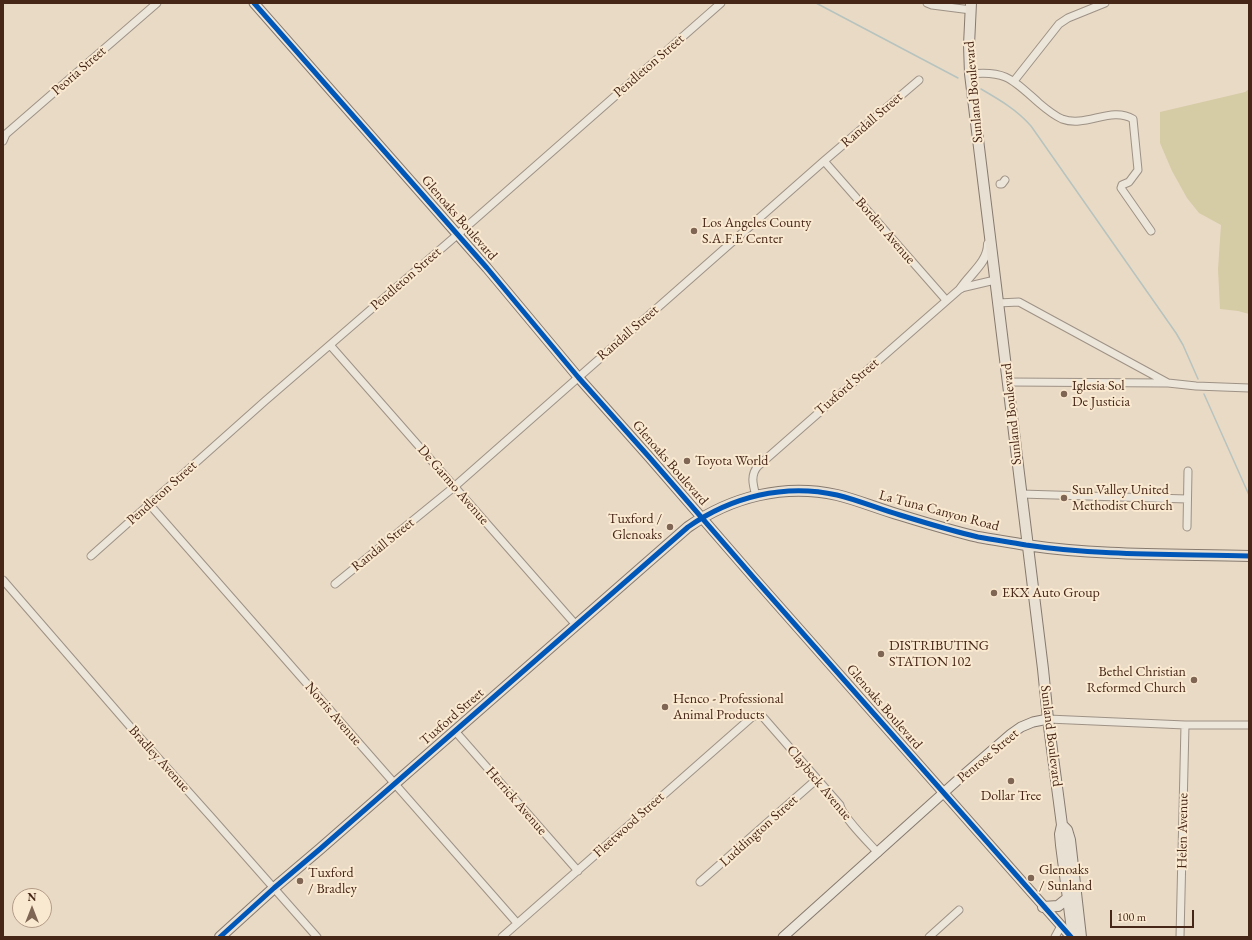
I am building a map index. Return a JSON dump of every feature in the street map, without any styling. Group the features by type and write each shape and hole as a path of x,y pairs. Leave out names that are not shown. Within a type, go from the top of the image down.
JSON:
{"main road":[{"name":"Glenoaks Boulevard","path":"254,3 457,235 578,377 1043,907 1072,937"},
{"name":"Sunland Boulevard","path":"971,7 968,45 970,74 1062,825 1060,834 1072,937"},
{"name":"La Tuna Canyon Road","path":"702,518 736,502 756,496 786,491 825,492 846,497 899,515 962,533 1027,545 1081,551 1249,556"},
{"name":"Tuxford Street","path":"220,937 274,888 315,854 678,536 702,518"},
{"name":"Penrose Street","path":"783,937 944,793 1016,731 1033,722 1048,719"},
{"name":"Sunland Boulevard","path":"1062,825 1067,830 1070,840 1081,937"},
{"path":"1043,907 1058,906 1068,898"}],"street":[{"name":"Peoria Street","path":"3,141 6,134 157,3"},
{"name":"Pendleton Street","path":"92,556 330,345 721,3"},
{"path":"927,3 932,5 971,7"},
{"path":"1014,81 1060,24 1074,16 1105,3"},
{"path":"970,74 986,72 1002,75 1014,81 1048,111 1062,118 1078,122 1118,114 1133,119 1138,170 1129,182 1122,185 1121,188 1151,230"},
{"name":"Randall Street","path":"335,584 454,487 824,161 919,80"},
{"name":"Borden Avenue","path":"824,161 946,300"},
{"name":"Tuxford Street","path":"756,496 753,479 754,471 758,466 961,288 969,276 984,260 988,250 989,227"},
{"name":"Tuxford Street","path":"961,288 995,280"},
{"path":"998,303 1019,302 1168,383"},
{"name":"De Garmo Avenue","path":"330,345 576,625"},
{"path":"1008,382 1168,383 1196,386 1249,388"},
{"path":"1187,527 1188,471"},
{"path":"1021,494 1188,499"},
{"name":"Norris Avenue","path":"150,505 517,923"},
{"name":"Bradley Avenue","path":"3,580 134,731 317,937"},
{"name":"Claybeck Avenue","path":"758,716 763,717 840,805 840,809 878,853"},
{"name":"Fleetwood Street","path":"502,937 746,722 752,717 758,716"},
{"name":"Penrose Street","path":"1048,719 1185,725 1249,725"},
{"name":"Helen Avenue","path":"1180,937 1185,725"},
{"name":"Herrick Avenue","path":"455,730 578,871"},
{"name":"Luddington Street","path":"700,882 817,779"},
{"path":"929,937 959,910"},
{"path":"1055,937 1061,926"}],"shaded area":[{"path":"1249,89 1249,314 1220,309 1218,269 1221,225 1199,213 1187,198 1172,171 1160,143 1160,112 1245,92"}],"waterway":[{"path":"816,3 958,78"},
{"path":"981,89 1014,110 1031,126 1176,333 1198,379"},
{"path":"1204,394 1249,495"}],"cycle path":[{"path":"254,3 487,268 578,377 1071,937"},
{"path":"220,937 274,888 688,527 722,508 740,501 759,495 778,492 817,492 845,497 892,513 968,535 1026,545 1054,549 1109,553 1249,556"}],"place":[{"name":"Los Angeles County S.A.F.E Center","path":"694,231"},
{"name":"Iglesia Sol De Justicia","path":"1064,394"},
{"name":"Toyota World","path":"687,461"},
{"name":"Sun Valley United Methodist Church","path":"1064,498"},
{"name":"Tuxford / Glenoaks","path":"670,527"},
{"name":"EKX Auto Group","path":"994,593"},
{"name":"DISTRIBUTING STATION 102","path":"881,654"},
{"name":"Bethel Christian Reformed Church","path":"1194,680"},
{"name":"Henco - Professional Animal Products","path":"665,707"},
{"name":"Dollar Tree","path":"1011,781"},
{"name":"Glenoaks / Sunland","path":"1031,878"},
{"name":"Tuxford / Bradley","path":"300,881"}]}
